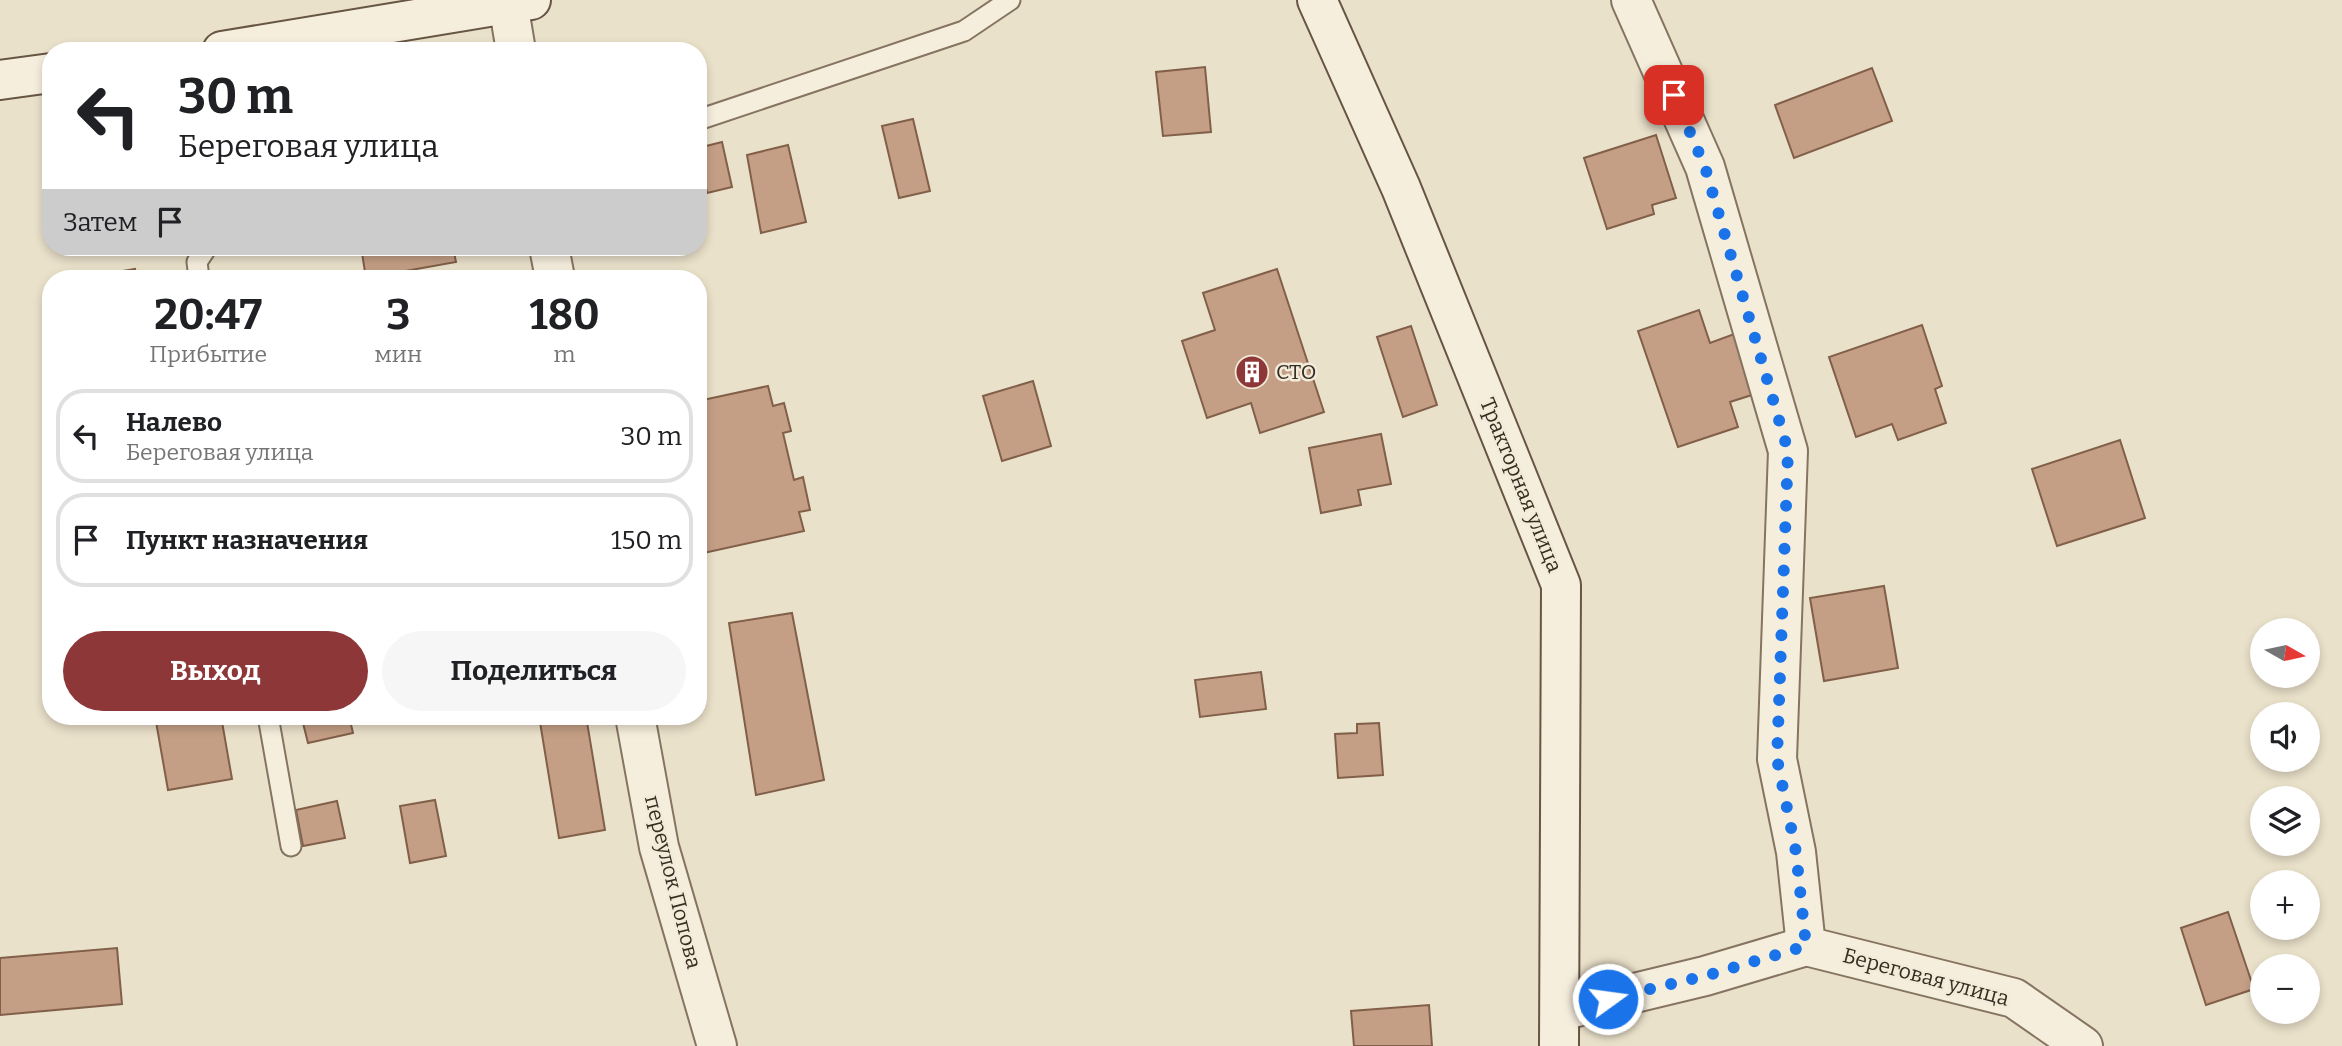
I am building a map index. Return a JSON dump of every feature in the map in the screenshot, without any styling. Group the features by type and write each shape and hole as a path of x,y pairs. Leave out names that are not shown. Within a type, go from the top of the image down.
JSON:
{"street":[{"name":"Тракторная улица","path":"1317,0 1401,188 1561,585 1560,1029"},
{"path":"1560,1029 1705,976 1806,946 1796,852 1777,759 1788,451 1705,167 1632,0"},
{"path":"276,42 520,1 517,42"},
{"path":"0,80 42,75"},
{"name":"переулок Попова","path":"637,725 659,847 717,1046"},
{"name":"Береговая улица","path":"1806,946 2014,998 2083,1046"}],"lane":[{"path":"707,117 964,31 1010,0"},
{"path":"270,725 291,846"}],"building":[{"path":"1205,67 1211,132 1163,136 1156,72"},
{"path":"1872,68 1892,121 1794,158 1775,105"},
{"path":"913,119 930,191 899,198 882,126"},
{"path":"1656,135 1676,198 1652,205 1654,214 1607,229 1584,158"},
{"path":"722,142 732,187 707,193 707,146"},
{"path":"788,145 806,222 761,233 747,155"},
{"path":"362,256 455,256 456,262 411,270 365,270"},
{"name":"СТО","path":"1277,269 1324,412 1260,433 1251,403 1207,418 1182,341 1215,330 1203,293"},
{"path":"1699,310 1710,343 1737,333 1758,393 1730,402 1738,427 1678,447 1638,331"},
{"path":"1922,325 1942,386 1935,389 1946,423 1898,440 1892,424 1856,437 1829,357"},
{"path":"1411,326 1437,405 1403,417 1377,337"},
{"path":"1033,381 1051,446 1002,461 983,396"},
{"path":"768,386 773,406 784,403 791,431 783,433 794,480 803,477 810,510 799,512 804,531 707,552 707,399"},
{"path":"1381,434 1391,484 1358,490 1361,505 1321,513 1309,448"},
{"path":"2120,440 2145,518 2057,546 2032,469"},
{"path":"1884,586 1898,668 1824,681 1810,598"},
{"path":"792,613 824,780 756,795 729,623"},
{"path":"1261,672 1266,709 1200,717 1195,680"},
{"path":"1379,723 1383,775 1338,778 1335,734 1357,733 1357,724"},
{"path":"157,725 223,725 232,779 168,790"},
{"path":"304,725 351,725 353,733 308,743"},
{"path":"540,725 588,725 605,830 559,838"},
{"path":"435,800 446,856 410,863 400,806"},
{"path":"337,801 345,838 303,846 296,810"},
{"path":"2228,912 2250,977 2250,990 2206,1005 2181,928"},
{"path":"117,948 122,1004 0,1015 0,958"},
{"path":"1429,1005 1432,1046 1354,1046 1351,1011"}],"place":[{"name":"СТО","path":"1252,372"}],"route":[{"path":"1608,999 1705,976 1806,946 1796,852 1777,759 1788,451 1705,167 1674,95"}]}
